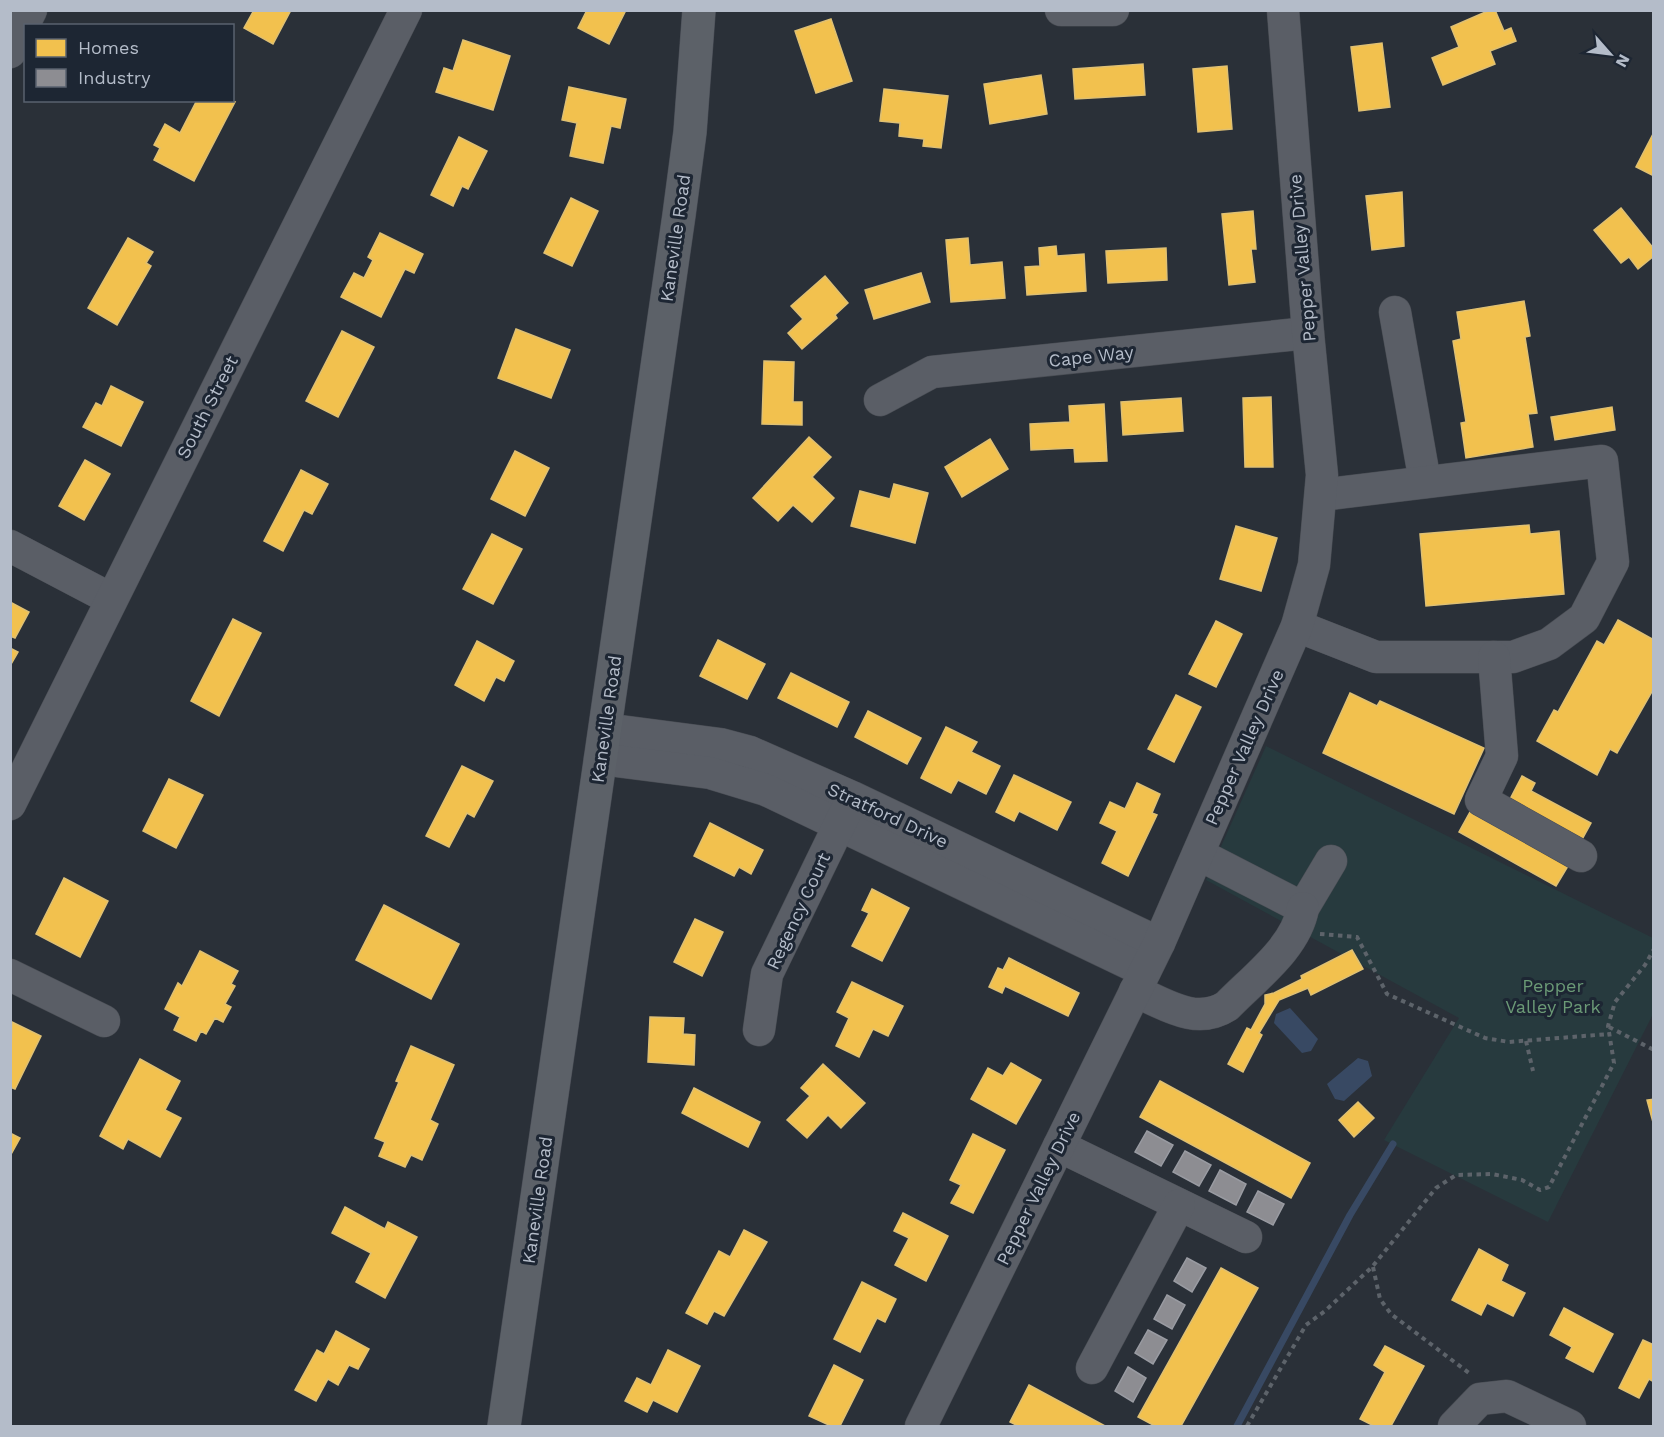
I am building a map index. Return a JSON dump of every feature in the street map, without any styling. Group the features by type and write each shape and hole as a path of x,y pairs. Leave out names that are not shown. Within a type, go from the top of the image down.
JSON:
{"main road":[{"name":"Kaneville Road","path":"504,1426 690,132 699,10"}],"street":[{"path":"10,52 31,10"},
{"name":"South Street","path":"10,804 406,10"},
{"path":"1061,10 1113,10"},
{"name":"Pepper Valley Drive","path":"921,1426 1159,943 1297,626 1314,565 1322,475 1308,333 1283,10"},
{"path":"1395,312 1425,482"},
{"name":"Cape Way","path":"880,400 932,372 1308,333"},
{"path":"1297,626 1376,657 1513,657 1549,644 1584,618 1613,562 1602,461 1321,495"},
{"path":"10,546 111,599"},
{"path":"1494,657 1502,756 1481,800 1581,856"},
{"name":"Stratford Drive","path":"602,744 720,744 750,752 846,811 1140,981 1193,1015 1216,1013 1227,1006 1299,921 1331,861"},
{"name":"Stratford Drive","path":"846,811 1159,943"},
{"name":"Regency Court","path":"759,1030 767,974 846,811"},
{"path":"1198,854 1299,921"},
{"path":"10,975 104,1021"},
{"path":"1059,1146 1246,1237"},
{"path":"1092,1368 1179,1205"},
{"path":"1454,1426 1480,1399 1507,1396 1533,1406 1570,1426"}],"path":[{"path":"1299,921 1357,937 1387,994 1485,1038 1509,1042 1609,1034"},
{"path":"1247,1426 1306,1325 1325,1311 1372,1267 1436,1188 1456,1175 1492,1174 1522,1180 1540,1190 1549,1187 1614,1062 1608,1026 1615,1002 1645,966 1653,949"},
{"path":"1608,1026 1653,1050"},
{"path":"1526,1041 1533,1071"},
{"path":"1372,1267 1380,1299 1391,1314 1470,1372"}],"green space":[{"name":"Pepper Valley Park","path":"1266,746 1653,938 1653,1014 1548,1222 1384,1140 1459,1018 1206,880"}],"water":[{"path":"1290,1008 1318,1039 1311,1051 1302,1053 1274,1023 1276,1014"},
{"path":"1358,1058 1368,1061 1372,1076 1344,1101 1335,1099 1327,1084"}],"building: Homes":[{"path":"254,10 291,10 273,44 244,28"},
{"path":"587,10 626,10 609,44 578,28"},
{"path":"1490,10 1495,10 1504,31 1511,28 1516,41 1490,51 1495,64 1443,85 1432,58 1459,47 1451,27"},
{"path":"831,19 852,81 816,93 795,31"},
{"path":"463,40 510,56 493,110 436,92 444,68 453,71"},
{"path":"1382,43 1390,107 1359,111 1351,47"},
{"path":"1143,64 1145,95 1075,99 1073,69"},
{"path":"1227,66 1232,129 1198,132 1193,69"},
{"path":"1041,75 1047,114 990,124 984,84"},
{"path":"569,87 626,99 620,128 611,126 603,163 570,156 577,123 562,120"},
{"path":"884,89 948,96 941,148 923,146 924,139 899,136 900,123 880,121"},
{"path":"196,102 235,102 194,181 154,160 160,148 154,145 165,124 180,133"},
{"path":"1654,132 1654,176 1636,167"},
{"path":"459,137 487,151 468,189 462,186 453,206 431,195"},
{"path":"1402,192 1404,246 1372,250 1366,196"},
{"path":"571,198 598,211 572,266 544,253"},
{"path":"1621,208 1654,249 1654,256 1638,269 1629,257 1621,263 1594,230"},
{"path":"1253,211 1256,249 1251,249 1255,282 1229,285 1222,214"},
{"path":"380,233 423,254 414,273 405,269 381,317 341,297 354,273 364,278 373,260 368,257"},
{"path":"128,238 153,252 146,263 151,266 117,325 88,308"},
{"path":"968,238 970,265 1002,262 1005,298 951,302 946,240"},
{"path":"1056,246 1057,256 1084,254 1086,291 1027,295 1025,267 1040,266 1039,248"},
{"path":"1166,248 1167,280 1108,283 1106,251"},
{"path":"921,273 930,302 874,319 865,290"},
{"path":"825,276 848,303 835,315 837,318 802,349 788,333 803,319 791,306"},
{"path":"1524,301 1530,336 1525,337 1537,413 1528,414 1533,447 1466,458 1461,423 1466,422 1453,341 1461,339 1457,312"},
{"path":"516,329 570,350 551,398 498,378"},
{"path":"342,331 374,347 338,417 306,401"},
{"path":"764,361 794,362 793,402 802,402 802,425 762,424"},
{"path":"111,386 143,402 121,446 83,427 96,403 102,406"},
{"path":"1271,397 1273,467 1245,467 1243,398"},
{"path":"1181,398 1183,431 1123,435 1121,402"},
{"path":"1104,404 1107,461 1075,462 1074,448 1031,450 1030,424 1070,422 1069,406"},
{"path":"1612,407 1615,430 1555,440 1551,417"},
{"path":"809,437 831,457 812,477 834,498 812,522 793,505 778,521 753,498"},
{"path":"990,439 1008,469 962,497 945,467"},
{"path":"515,451 549,468 525,516 491,499"},
{"path":"85,460 110,474 84,520 59,506"},
{"path":"301,470 328,484 312,514 304,510 283,551 264,541"},
{"path":"894,484 928,493 915,543 851,526 860,491 890,499"},
{"path":"1529,525 1530,534 1559,531 1564,594 1426,606 1420,534"},
{"path":"1236,526 1277,538 1261,591 1220,579"},
{"path":"492,534 522,549 493,604 463,589"},
{"path":"10,602 29,612 15,638 10,636"},
{"path":"233,619 261,633 219,716 191,701"},
{"path":"1618,620 1654,640 1654,688 1617,753 1610,749 1597,775 1537,741 1554,710 1558,712 1597,641 1604,645"},
{"path":"1216,621 1242,634 1216,687 1189,674"},
{"path":"718,640 765,664 747,699 700,676"},
{"path":"477,641 514,661 504,681 496,677 484,701 455,685"},
{"path":"10,648 18,652 10,666"},
{"path":"791,673 849,702 837,727 778,698"},
{"path":"1350,693 1377,706 1380,701 1484,748 1454,814 1323,753"},
{"path":"1176,695 1201,707 1174,762 1148,749"},
{"path":"868,711 921,738 907,764 855,737"},
{"path":"946,727 977,742 971,752 1000,766 986,794 958,780 951,793 921,778"},
{"path":"462,766 493,781 474,817 467,813 449,847 426,836"},
{"path":"1014,775 1071,802 1057,830 1019,811 1014,821 996,812"},
{"path":"1522,776 1535,783 1531,791 1591,823 1579,845 1507,805"},
{"path":"169,779 203,795 176,848 143,831"},
{"path":"1137,783 1160,794 1152,813 1157,815 1128,876 1102,863 1117,831 1100,823 1110,802 1125,809"},
{"path":"1470,812 1568,866 1556,886 1459,832"},
{"path":"710,823 763,850 751,874 739,867 734,876 694,856"},
{"path":"64,878 108,901 80,957 36,934"},
{"path":"872,889 909,908 882,961 852,946 869,913 862,910"},
{"path":"384,905 459,944 431,999 356,960"},
{"path":"695,919 723,932 702,976 674,962"},
{"path":"1352,950 1363,969 1311,995 1308,988 1279,1000 1259,1033 1262,1035 1243,1072 1228,1064 1247,1028 1251,1030 1265,1004 1265,995 1302,979 1301,976"},
{"path":"200,951 238,971 231,984 235,986 225,1004 231,1007 223,1022 215,1018 206,1034 201,1031 196,1041 174,1030 180,1017 165,1009 178,983 182,986"},
{"path":"1009,958 1079,993 1068,1016 1005,986 1002,993 989,987 998,968 1003,970"},
{"path":"852,982 903,1006 888,1036 873,1029 859,1057 836,1046 849,1018 837,1012"},
{"path":"650,1017 684,1018 683,1034 695,1035 694,1065 648,1062"},
{"path":"12,1022 41,1036 15,1089 10,1087"},
{"path":"411,1046 454,1065 430,1120 438,1124 422,1160 411,1155 405,1167 379,1156 385,1142 375,1138 399,1082 396,1081"},
{"path":"140,1059 180,1081 165,1110 181,1118 160,1157 128,1139 123,1149 100,1136"},
{"path":"1011,1063 1041,1080 1016,1124 971,1099 988,1068 1003,1076"},
{"path":"823,1064 865,1103 841,1128 828,1115 807,1138 787,1120 810,1096 801,1088"},
{"path":"1160,1081 1310,1163 1291,1198 1140,1117"},
{"path":"694,1088 760,1122 748,1147 682,1113"},
{"path":"1654,1099 1654,1126 1647,1100"},
{"path":"1358,1102 1374,1118 1354,1137 1339,1120"},
{"path":"10,1133 20,1138 10,1156"},
{"path":"973,1134 1005,1150 973,1213 951,1203 961,1185 950,1180"},
{"path":"345,1207 385,1229 388,1222 417,1237 385,1298 356,1282 371,1253 332,1233"},
{"path":"903,1213 948,1236 926,1281 895,1265 909,1238 894,1231"},
{"path":"744,1230 767,1242 724,1316 714,1311 707,1324 686,1313 719,1251 730,1257"},
{"path":"1479,1249 1508,1265 1501,1281 1525,1293 1513,1316 1487,1303 1481,1315 1452,1300"},
{"path":"1221,1268 1258,1288 1181,1426 1155,1426 1138,1417"},
{"path":"862,1282 896,1299 885,1322 877,1318 860,1352 834,1339"},
{"path":"1564,1308 1613,1334 1593,1372 1566,1358 1572,1347 1550,1335"},
{"path":"336,1331 369,1349 358,1369 349,1365 338,1385 328,1379 316,1401 295,1390 317,1350 324,1354"},
{"path":"1643,1340 1654,1345 1654,1382 1649,1379 1639,1398 1619,1388"},
{"path":"1385,1346 1424,1366 1391,1426 1374,1426 1360,1419 1385,1372 1374,1365"},
{"path":"668,1350 700,1366 677,1412 653,1400 647,1412 625,1401 637,1378 651,1385"},
{"path":"834,1365 863,1380 840,1426 831,1426 809,1416"},
{"path":"1029,1385 1105,1426 1018,1426 1010,1422"}],"building: Industry":[{"path":"1147,1131 1173,1145 1161,1166 1135,1152"},
{"path":"1185,1151 1211,1165 1199,1186 1173,1172"},
{"path":"1220,1170 1246,1184 1236,1205 1209,1191"},
{"path":"1258,1191 1284,1204 1273,1225 1247,1212"},
{"path":"1187,1258 1206,1268 1192,1292 1174,1281"},
{"path":"1167,1295 1185,1305 1172,1329 1154,1319"},
{"path":"1148,1330 1167,1340 1153,1364 1135,1353"},
{"path":"1128,1367 1146,1378 1133,1402 1115,1391"}],"waterway":[{"path":"1237,1426 1350,1215 1393,1144"}]}
